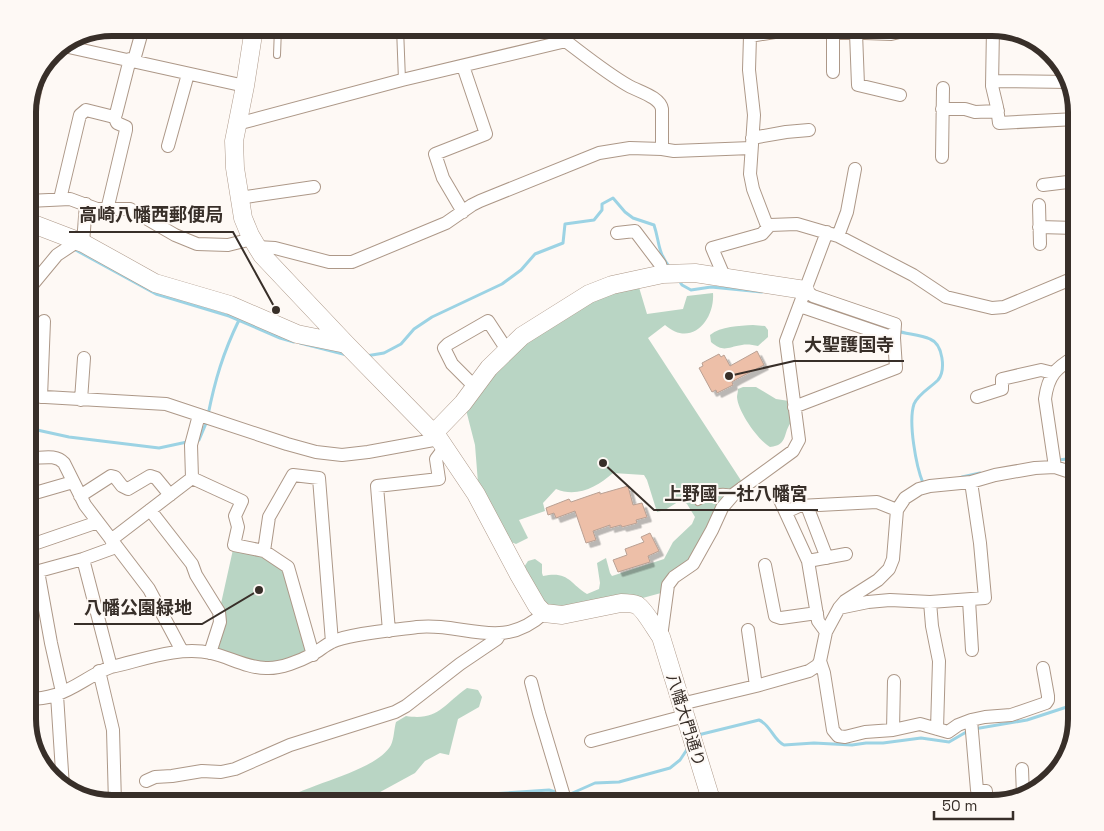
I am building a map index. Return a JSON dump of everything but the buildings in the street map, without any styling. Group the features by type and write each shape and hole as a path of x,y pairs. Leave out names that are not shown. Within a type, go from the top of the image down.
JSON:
{"street":[{"path":"114,116 140,36"},
{"path":"252,36 234,141 235,168 243,218 262,254 439,440 476,494 519,575 537,606 544,613 562,615 621,604 637,605 661,637"},
{"path":"559,36 622,82 661,103 662,149"},
{"path":"748,36 749,70 754,115 750,174 752,189 766,223 770,225 797,224 832,234 913,275 946,296 992,308 1004,307 1068,281"},
{"path":"833,72 834,36"},
{"path":"856,36 858,85 900,95"},
{"path":"993,36 992,81 999,123 1068,119"},
{"path":"237,124 402,80 566,41"},
{"path":"72,48 245,86"},
{"path":"463,66 486,134 435,154 444,178 463,212"},
{"path":"168,146 188,74"},
{"path":"992,81 1061,82"},
{"path":"942,157 943,88"},
{"path":"942,109 965,109 975,112 998,111"},
{"path":"60,199 80,115 86,110 114,116"},
{"path":"107,210 126,130 126,127 117,124 114,116"},
{"path":"36,200 70,199 97,209 130,210 175,235 197,244 228,245 255,243 329,262 352,262 446,223 480,201 599,153 630,148 674,151 752,143 786,132 809,130"},
{"path":"661,637 668,585 674,577 693,564 722,508 734,494 797,446 799,440 786,341 789,330 832,234 846,212 855,169"},
{"path":"1044,185 1068,182"},
{"path":"239,198 314,187"},
{"path":"80,242 86,204"},
{"path":"1039,206 1040,244"},
{"path":"36,225 80,242 155,283 230,305 297,334 346,344"},
{"path":"724,276 712,248 762,234 770,225"},
{"path":"1039,227 1068,228"},
{"path":"617,233 635,231 660,264 663,274"},
{"path":"36,280 57,255 80,242"},
{"path":"389,631 377,486 438,479 436,459 439,440 489,368 522,336 589,294 612,285 663,274 695,273 724,276 803,298 813,296 895,324 896,368 794,407"},
{"path":"41,397 44,321"},
{"path":"474,387 452,364 444,348 488,321 507,350"},
{"path":"80,400 84,358"},
{"path":"1054,467 1045,399 1046,390 1053,374 1068,361"},
{"path":"977,397 1002,388 1002,379 1041,370 1053,374"},
{"path":"36,397 166,404 309,450 342,455 439,440"},
{"path":"192,478 191,445 199,415"},
{"path":"36,458 54,457 60,459 84,505 149,590 182,651"},
{"path":"591,741 756,686 809,671 818,666 826,632 839,608 845,601 878,580 890,569 893,559 896,510 905,498 919,489 930,486 971,482 1035,468 1054,467 1068,471"},
{"path":"264,551 269,517 293,475 320,478 332,642"},
{"path":"80,496 111,476 115,477 122,486 128,489 150,476 156,478 170,495"},
{"path":"36,571 83,560 113,544 150,510 192,478"},
{"path":"192,478 242,501 235,516 238,527 234,545 264,551 288,567 313,655"},
{"path":"36,493 73,482"},
{"path":"839,608 890,600 930,602 985,598 980,543 971,482"},
{"path":"779,498 808,561 818,622 826,632"},
{"path":"786,512 799,506 877,502 896,510"},
{"path":"807,506 827,558"},
{"path":"150,510 192,564 219,612 220,622 210,653"},
{"path":"36,543 98,522"},
{"path":"808,561 846,554"},
{"path":"83,560 105,669 112,730 115,795"},
{"path":"765,566 775,616 781,618 817,613"},
{"path":"36,584 51,643 59,694 63,776"},
{"path":"969,600 972,650"},
{"path":"930,602 932,626 939,661 938,729"},
{"path":"36,699 59,694 105,669 182,651 210,653 266,668 284,665 313,655 332,642 352,636 438,626 470,632 500,634 522,628 536,621 544,613"},
{"path":"748,630 756,686"},
{"path":"146,781 155,777 221,772 235,769 290,745 395,712 406,706 460,664 497,639 500,634"},
{"name":"八幡大門通り","path":"661,637 709,795"},
{"path":"820,661 824,673 834,730 836,734 845,737 865,732 893,730 920,724 948,732 971,720 1011,715 1046,704 1048,696 1043,668"},
{"path":"893,730 894,681"},
{"path":"531,682 538,713 563,795"},
{"path":"971,720 977,790 986,791 986,795"},
{"path":"1022,769 1023,788"}],"lane":[{"path":"277,55 278,36"},
{"path":"400,36 402,80"},
{"path":"698,502 718,492 734,494"}],"green space":[{"path":"638,284 647,314 683,309 687,296 713,293 710,313 700,328 684,333 675,331 665,325 648,338 742,482 691,557 661,593 639,599 562,608 546,606 524,567 528,561 535,559 542,564 543,576 558,575 564,577 587,594 599,589 597,563 606,558 612,576 664,559 673,542 692,524 695,517 687,504 681,500 665,510 657,512 644,475 613,473 593,487 579,492 556,489 543,503 545,511 519,520 528,538 516,544 506,540 478,483 475,445 465,406 509,353 591,299"},
{"path":"765,326 768,330 768,337 758,346 744,345 723,348 711,342 710,335 714,332 730,327"},
{"path":"756,387 776,399 789,401 792,421 780,444 770,447 749,425 737,397 738,389"},
{"path":"234,545 288,567 313,655 276,667 210,653"},
{"path":"467,688 478,690 482,697 479,707 458,719 449,755 440,753 425,761 415,773 375,795 292,795 371,763 391,745 396,722 406,716 417,717 433,714 446,706"}],"waterway":[{"path":"366,356 384,353 401,344 414,329 432,317 502,284 521,270 535,254 563,243 565,224 594,220 602,210 602,204 613,198 633,218 654,225 661,252 670,268"},
{"path":"72,248 156,294 229,316 294,342"},
{"path":"678,279 682,285 691,290 711,287 762,292"},
{"path":"208,415 220,367 239,320"},
{"path":"897,331 930,339 938,346 942,358 942,370 938,380 918,397 912,412 914,444 923,483"},
{"path":"300,343 347,355"},
{"path":"196,441 199,440 207,421"},
{"path":"36,430 69,437 159,448 187,442"},
{"path":"1058,460 1068,459"},
{"path":"962,477 980,473"},
{"path":"974,729 1027,720 1068,707"},
{"path":"698,735 759,720 784,745 814,743 852,745 921,738 949,742 968,731"},
{"path":"568,795 595,783 619,782 670,768 680,760 688,748"},
{"path":"475,795 549,790 559,793"}],"place":[{"name":"高崎八幡西郵便局","path":"276,310"},
{"name":"大聖護国寺","path":"729,376"},
{"name":"上野國一社八幡宮","path":"603,463"},
{"name":"八幡公園緑地","path":"259,590"}]}
